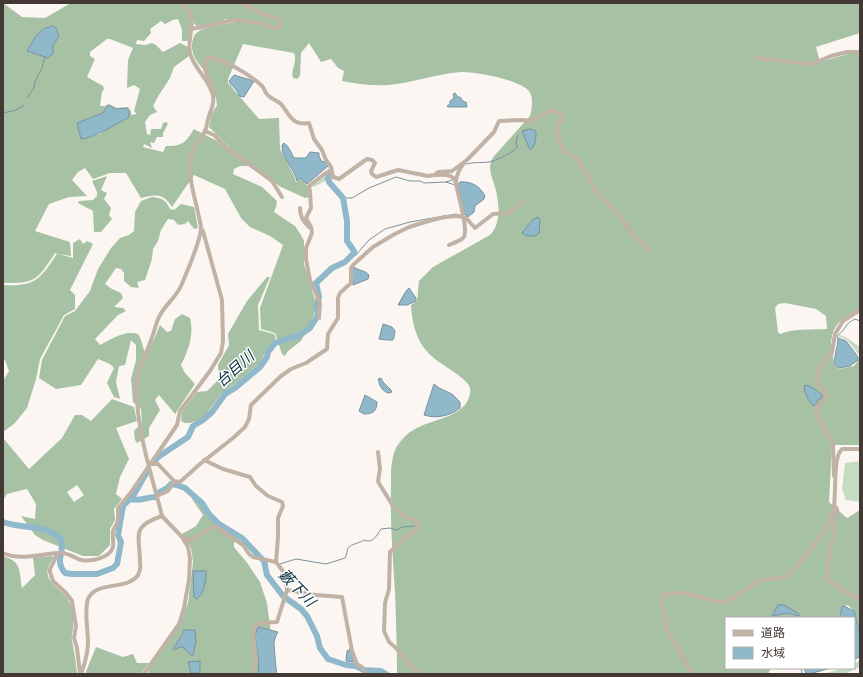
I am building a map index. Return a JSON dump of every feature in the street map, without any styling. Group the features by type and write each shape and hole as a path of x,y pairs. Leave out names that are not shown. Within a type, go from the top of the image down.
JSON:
{"street":[{"path":"181,3 189,11 192,29 190,45 191,55 210,90 213,101"},
{"path":"192,29 234,20 260,23 274,28 278,28 281,25 280,19 262,14 242,3"},
{"path":"756,58 812,64 831,56 847,52 860,52"},
{"path":"3,553 8,556 23,556 61,553 86,560 98,559 111,551 113,547 113,532 118,522 118,508 132,491 177,425 180,411 210,371 221,353 223,341 222,300 203,231 201,230 191,179 190,158 205,131 213,101 216,98 205,74 207,58 211,57 239,69 262,85 269,97 280,104 298,123 301,125 310,123 314,139 322,150 333,177 339,179 364,160 370,159 375,163 371,171 376,177 398,170 428,176 447,175 454,177 463,216 465,234 463,238 449,245"},
{"path":"455,180 460,169 494,132 499,122 522,120 531,121 550,111 558,112 562,119 558,127 557,134 565,152 578,159 595,190 618,214 635,237 644,244 650,252"},
{"path":"205,131 217,138 226,148 272,181 282,197"},
{"path":"435,175 438,172 452,171 467,160"},
{"path":"318,318 318,300 310,280 306,258 306,248 312,229 306,218 310,208 309,186 331,170"},
{"path":"157,496 168,491 174,483 180,482 204,460 234,438 245,427 249,418 251,406 281,376 291,369 306,363 327,349 328,334 338,318 338,298 351,283 351,268 374,247 393,234 409,227 445,217 463,216 476,228 493,214 509,213 523,201"},
{"path":"300,208 300,216 310,229 310,238"},
{"path":"144,674 174,632 182,616 189,579 190,558 188,547 182,537 162,516 149,466 139,418 137,390 138,375 157,320 178,292 201,230"},
{"path":"835,482 833,444 816,414 817,407 827,396 817,382 817,374 824,362 832,353 836,334 843,321 860,310"},
{"path":"692,674 667,630 662,603 664,596 666,594 677,593 704,597 725,603 760,581 787,577 827,527 834,505 838,453 840,450 860,449"},
{"path":"378,452 380,469 378,481 380,485 394,506 404,516 417,522 418,526 416,530 390,552 389,589 385,603 384,631 387,640 420,674"},
{"path":"204,460 223,469 250,477 256,486 268,496 282,502 283,506 278,518 276,562"},
{"path":"149,466 152,464 158,464 174,483"},
{"path":"834,505 838,509 838,514 828,563 827,580 860,600"},
{"path":"80,674 87,656 88,641 86,608 91,594 134,579 140,572 138,541 140,530 142,526 152,519 162,516"},
{"path":"182,537 185,537 190,541 215,526 243,545 252,557 276,562 285,574 287,590 277,622 259,622 255,625 254,641 256,662 251,674"},
{"path":"61,553 50,572 53,581 72,601 76,626 74,638 77,648 80,674"},
{"path":"287,590 316,595 342,596 352,651 356,664 364,672"}],"green space":[{"path":"3,3 22,17 45,18 71,3 857,3 860,5 860,33 816,47 820,62 848,54 860,53 860,308 839,322 832,336 831,343 834,361 839,369 854,366 860,358 860,445 832,445 829,502 847,518 860,510 860,629 854,611 848,605 842,607 838,617 725,617 725,669 770,669 768,674 397,674 391,516 391,474 393,458 396,448 407,435 422,426 456,412 463,407 467,401 470,391 469,385 463,379 434,358 424,348 414,328 411,305 417,301 419,281 433,267 490,235 494,230 498,218 498,205 490,171 491,161 530,116 532,102 531,95 523,86 516,83 486,75 467,72 388,85 342,81 344,71 338,68 331,59 321,62 309,43 301,53 300,76 297,79 293,78 292,75 295,59 294,53 243,44 228,79 228,83 259,119 279,118 280,149 296,182 301,179 308,187 309,192 309,197 305,198 279,186 255,166 240,166 234,169 233,174 262,187 277,201 274,212 295,226 304,241 304,264 315,300 315,310 313,318 301,341 288,351 285,356 282,354 275,333 261,329 260,308 283,245 270,236 250,227 241,218 225,189 194,175 172,207 166,199 159,196 155,195 141,198 126,173 110,173 93,179 85,168 78,172 72,180 87,196 69,197 49,204 35,231 70,242 71,256 58,254 73,258 73,243 80,239 83,244 87,241 93,244 70,290 75,295 75,309 64,315 40,359 36,379 27,408 15,423 3,432 3,381 9,371 5,360 3,360 3,285 23,285 36,280 46,270 57,254 55,253 40,274 35,278 29,281 3,283","holes":["192,16 194,24 197,26 226,19 236,20 235,22 210,27 197,32 193,38 192,44 192,50 196,60 208,76 215,93 217,105 211,115 209,127 229,147 225,148 217,141 194,129 186,141 180,144 166,146 163,152 143,147 144,144 152,148 150,142 154,143 157,137 163,137 163,133 168,124 166,122 163,123 161,129 151,129 150,135 147,134 145,122 150,115 157,112 153,106 170,78 174,67 189,56 188,47 180,43 163,52 152,43 145,45 136,44 137,40 144,41 151,33 150,29 161,21 165,24 178,19 182,30 182,41 188,41","53,26 59,36 53,46 49,58 27,51 45,28","107,39 133,48 128,60 127,88 134,85 140,89 134,111 137,114 131,115 131,111 128,107 117,108 109,104 100,106 102,92 104,89 103,86 87,77 95,59 90,56 90,52","109,105 116,109 127,108 128,118 111,126 100,134 82,139 77,123 103,113","785,303 816,309 826,316 827,329 798,330 780,334 778,332 775,308 778,304"]},
{"path":"331,173 333,179 311,187 317,181"},
{"path":"107,176 101,190 107,193 104,199 111,208 109,215 112,219 101,232 94,232 93,211 78,203 79,201 93,200 97,196 97,192 92,181"},
{"path":"152,197 163,200 167,203 170,209 174,210 181,204 194,207 198,228 194,229 188,221 185,224 178,225 174,220 168,219 161,230 158,241 153,249 152,259 145,280 137,282 139,288 131,287 124,281 124,273 121,269 116,268 105,284 121,293 123,298 114,307 123,308 126,311 118,315 95,339 100,345 123,334 138,334 147,355 160,325 167,332 171,331 175,319 182,314 190,318 191,336 181,365 185,373 195,384 175,414 159,395 155,400 160,410 149,428 149,436 137,443 135,440 134,431 142,422 141,409 133,402 131,379 136,360 136,345 131,340 125,365 119,366 116,382 120,399 114,397 107,383 114,368 110,364 98,359 81,385 56,389 39,378 42,360 65,316 75,311 90,291 98,269 111,248 120,238 129,235 134,231 135,212 141,201"},
{"path":"267,277 270,277 258,305 259,330 274,334 276,339 269,346 259,364 222,393 206,414 199,420 190,423 181,421 182,412 197,392 207,391 219,379 218,365 229,345 228,334 247,301"},
{"path":"840,335 860,347 860,356 847,340 838,336"},
{"path":"112,399 134,407 137,421 116,428 129,459 120,477 116,494 122,499 114,509 115,520 110,529 110,545 99,556 83,556 43,540 35,535 21,516 35,519 36,504 27,489 7,494 3,500 3,438 29,469 62,438 75,415 82,415 91,421","holes":["77,485 84,495 74,502 67,492"]},
{"path":"860,461 860,502 846,500 842,489 845,463"},
{"path":"193,497 212,520 234,535 234,547 260,582 267,603 273,648 274,674 148,674 150,668 180,623 188,603 193,562 191,548 182,534 196,526 203,515 192,499"},
{"path":"3,556 9,558 17,564 20,572 22,588 35,575 33,558 54,557 49,566 48,573 52,583 67,597 73,612 72,638 77,674 3,674"},
{"path":"96,647 123,657 133,654 137,663 149,663 141,674 85,674"},
{"path":"860,661 860,667 844,674 824,674 840,669 855,669 855,663"}],"water":[{"path":"53,26 56,28 59,36 53,46 53,54 48,58 27,51 36,36 45,28"},
{"path":"234,75 254,81 244,97 239,96 229,81"},
{"path":"455,93 464,102 466,102 467,107 447,106 454,98 453,94"},
{"path":"108,105 116,109 127,108 129,113 128,118 99,133 81,139 77,123 103,113"},
{"path":"530,129 536,131 536,139 535,144 530,150 522,131"},
{"path":"284,143 289,148 294,158 306,158 310,152 319,153 322,162 326,161 328,166 307,184 301,178 297,181 282,150 282,145"},
{"path":"460,182 468,182 475,185 481,189 485,196 484,199 475,206 474,212 468,217 464,213 458,185"},
{"path":"538,217 540,220 539,233 535,236 527,236 522,233 531,221"},
{"path":"354,267 367,273 369,275 368,279 353,285 352,270"},
{"path":"409,288 416,298 416,301 407,305 398,305 406,291"},
{"path":"383,324 392,327 395,331 393,340 379,339"},
{"path":"838,338 846,341 858,357 858,360 850,366 839,368 835,365"},
{"path":"381,378 392,392 388,393 382,389 378,379"},
{"path":"434,384 452,394 460,402 460,408 443,416 433,417 424,415"},
{"path":"806,385 815,389 822,395 822,398 818,400 814,406 806,395 804,386"},
{"path":"365,395 377,402 374,411 364,414 359,411"},
{"path":"193,571 206,571 203,590 197,599 194,597"},
{"path":"778,605 784,605 799,614 799,616 787,613 772,616"},
{"path":"844,606 854,611 860,632 860,657 855,659 855,617 839,617 842,607"},
{"path":"258,627 278,632 274,642 277,674 258,674 259,663 255,636"},
{"path":"184,630 195,630 196,642 193,655 191,655 183,647 173,649"},
{"path":"350,649 354,662 346,661 347,651"},
{"path":"200,661 200,673 191,673 188,662"},
{"path":"804,669 827,669 809,674 806,674"}],"waterway":[{"path":"27,98 34,88 35,81 42,68 45,57"},
{"path":"3,113 16,110 24,105"},
{"path":"466,164 489,162 509,154 517,147 516,141 518,135"},
{"name":"台目川","path":"154,462 158,457 188,437 193,426 212,412 225,394 235,388 260,367 275,343 300,335 310,328 317,317 319,297 316,283 332,268 345,262 354,253 347,241 347,221 343,198 329,182 328,178 330,173"},
{"path":"343,198 352,198 369,188 396,177 424,183 446,182 455,185"},
{"path":"446,182 452,180"},
{"path":"351,256 355,256 369,240 385,229 410,222 456,214"},
{"path":"838,338 837,336 849,323 855,319 860,321"},
{"name":"台目川","path":"3,522 50,531 61,540 62,550 60,564 65,573 97,574 113,568 117,564 121,542 118,535 123,506 133,496 148,470"},
{"name":"藪下川","path":"158,493 171,484 185,488 202,503 209,514 219,524 242,538 264,561 267,575 283,596 301,609 307,616 317,636 320,648 328,659 346,665 356,666 363,670 381,671 386,674"},
{"name":"藪下川","path":"131,499 137,500 155,497"},
{"path":"280,564 296,559 326,564 345,558 349,547 364,540 372,540 381,529 390,528 396,530 402,527 415,526"},
{"path":"801,669 802,674"}]}
